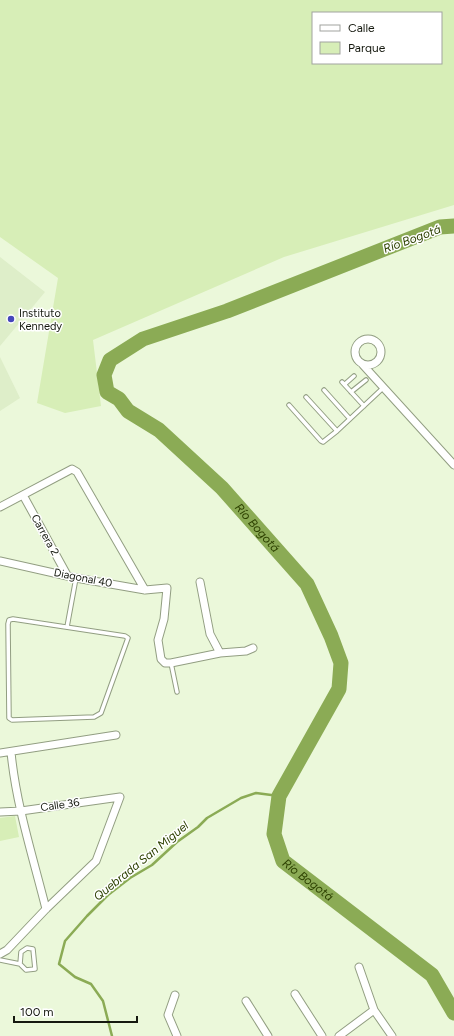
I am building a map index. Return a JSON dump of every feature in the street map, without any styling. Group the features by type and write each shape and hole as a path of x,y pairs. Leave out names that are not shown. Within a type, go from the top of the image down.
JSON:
{"street":[{"path":"363,365 454,466"},
{"path":"0,507 72,469 77,472 145,590"},
{"name":"Carrera 2","path":"23,495 67,575"},
{"name":"Diagonal 40","path":"0,561 76,578 145,590 167,588 164,619 158,640 161,659 165,663 172,663"},
{"path":"200,582 210,634 220,653"},
{"path":"172,663 220,653 246,651 254,648"},
{"path":"0,753 116,735"},
{"path":"0,954 7,950 46,909 21,811 11,752"},
{"name":"Calle 36","path":"0,812 21,811 120,797 96,861 46,909"},
{"path":"359,967 374,1010 392,1036"},
{"path":"295,994 322,1036"},
{"path":"175,995 168,1015 178,1036"},
{"path":"246,1001 268,1036"},
{"path":"339,1036 374,1010"}],"lane":[{"path":"354,376 344,383 364,406"},
{"path":"351,392 366,380"},
{"path":"289,405 321,441 325,441 384,387"},
{"path":"324,390 350,419"},
{"path":"306,397 337,431"},
{"path":"67,627 76,578"},
{"path":"13,619 67,627 125,636 128,638 101,713 94,716 12,720 9,718 8,714 9,620 13,619"},
{"path":"172,663 177,692"},
{"path":"0,960 20,964 26,970 34,969 33,949 26,948 21,952 20,964"}],"shaded area":[{"name":"Instituto Kennedy","path":"0,257 45,292 0,346"},
{"path":"0,357 20,398 0,411"}],"green space":[{"path":"0,0 454,0 454,205 284,257 93,340 101,406 65,413 37,403 58,278 0,237"},
{"path":"15,816 19,837 0,841 0,818"}],"waterway":[{"name":"Río Bogotá","path":"454,226 440,227 227,311 143,339 110,360 104,375 107,392 119,399 128,411 159,430 222,488 307,584 331,636 341,663 339,689 279,796 274,834 283,861 432,975 454,1013"},
{"name":"Quebrada San Miguel","path":"112,1036 103,1001 91,984 75,977 59,964 65,941 108,895 130,878 152,865 177,842 198,827 207,818 241,798 256,793 279,796"}],"place":[{"name":"Instituto Kennedy","path":"11,319"}]}
